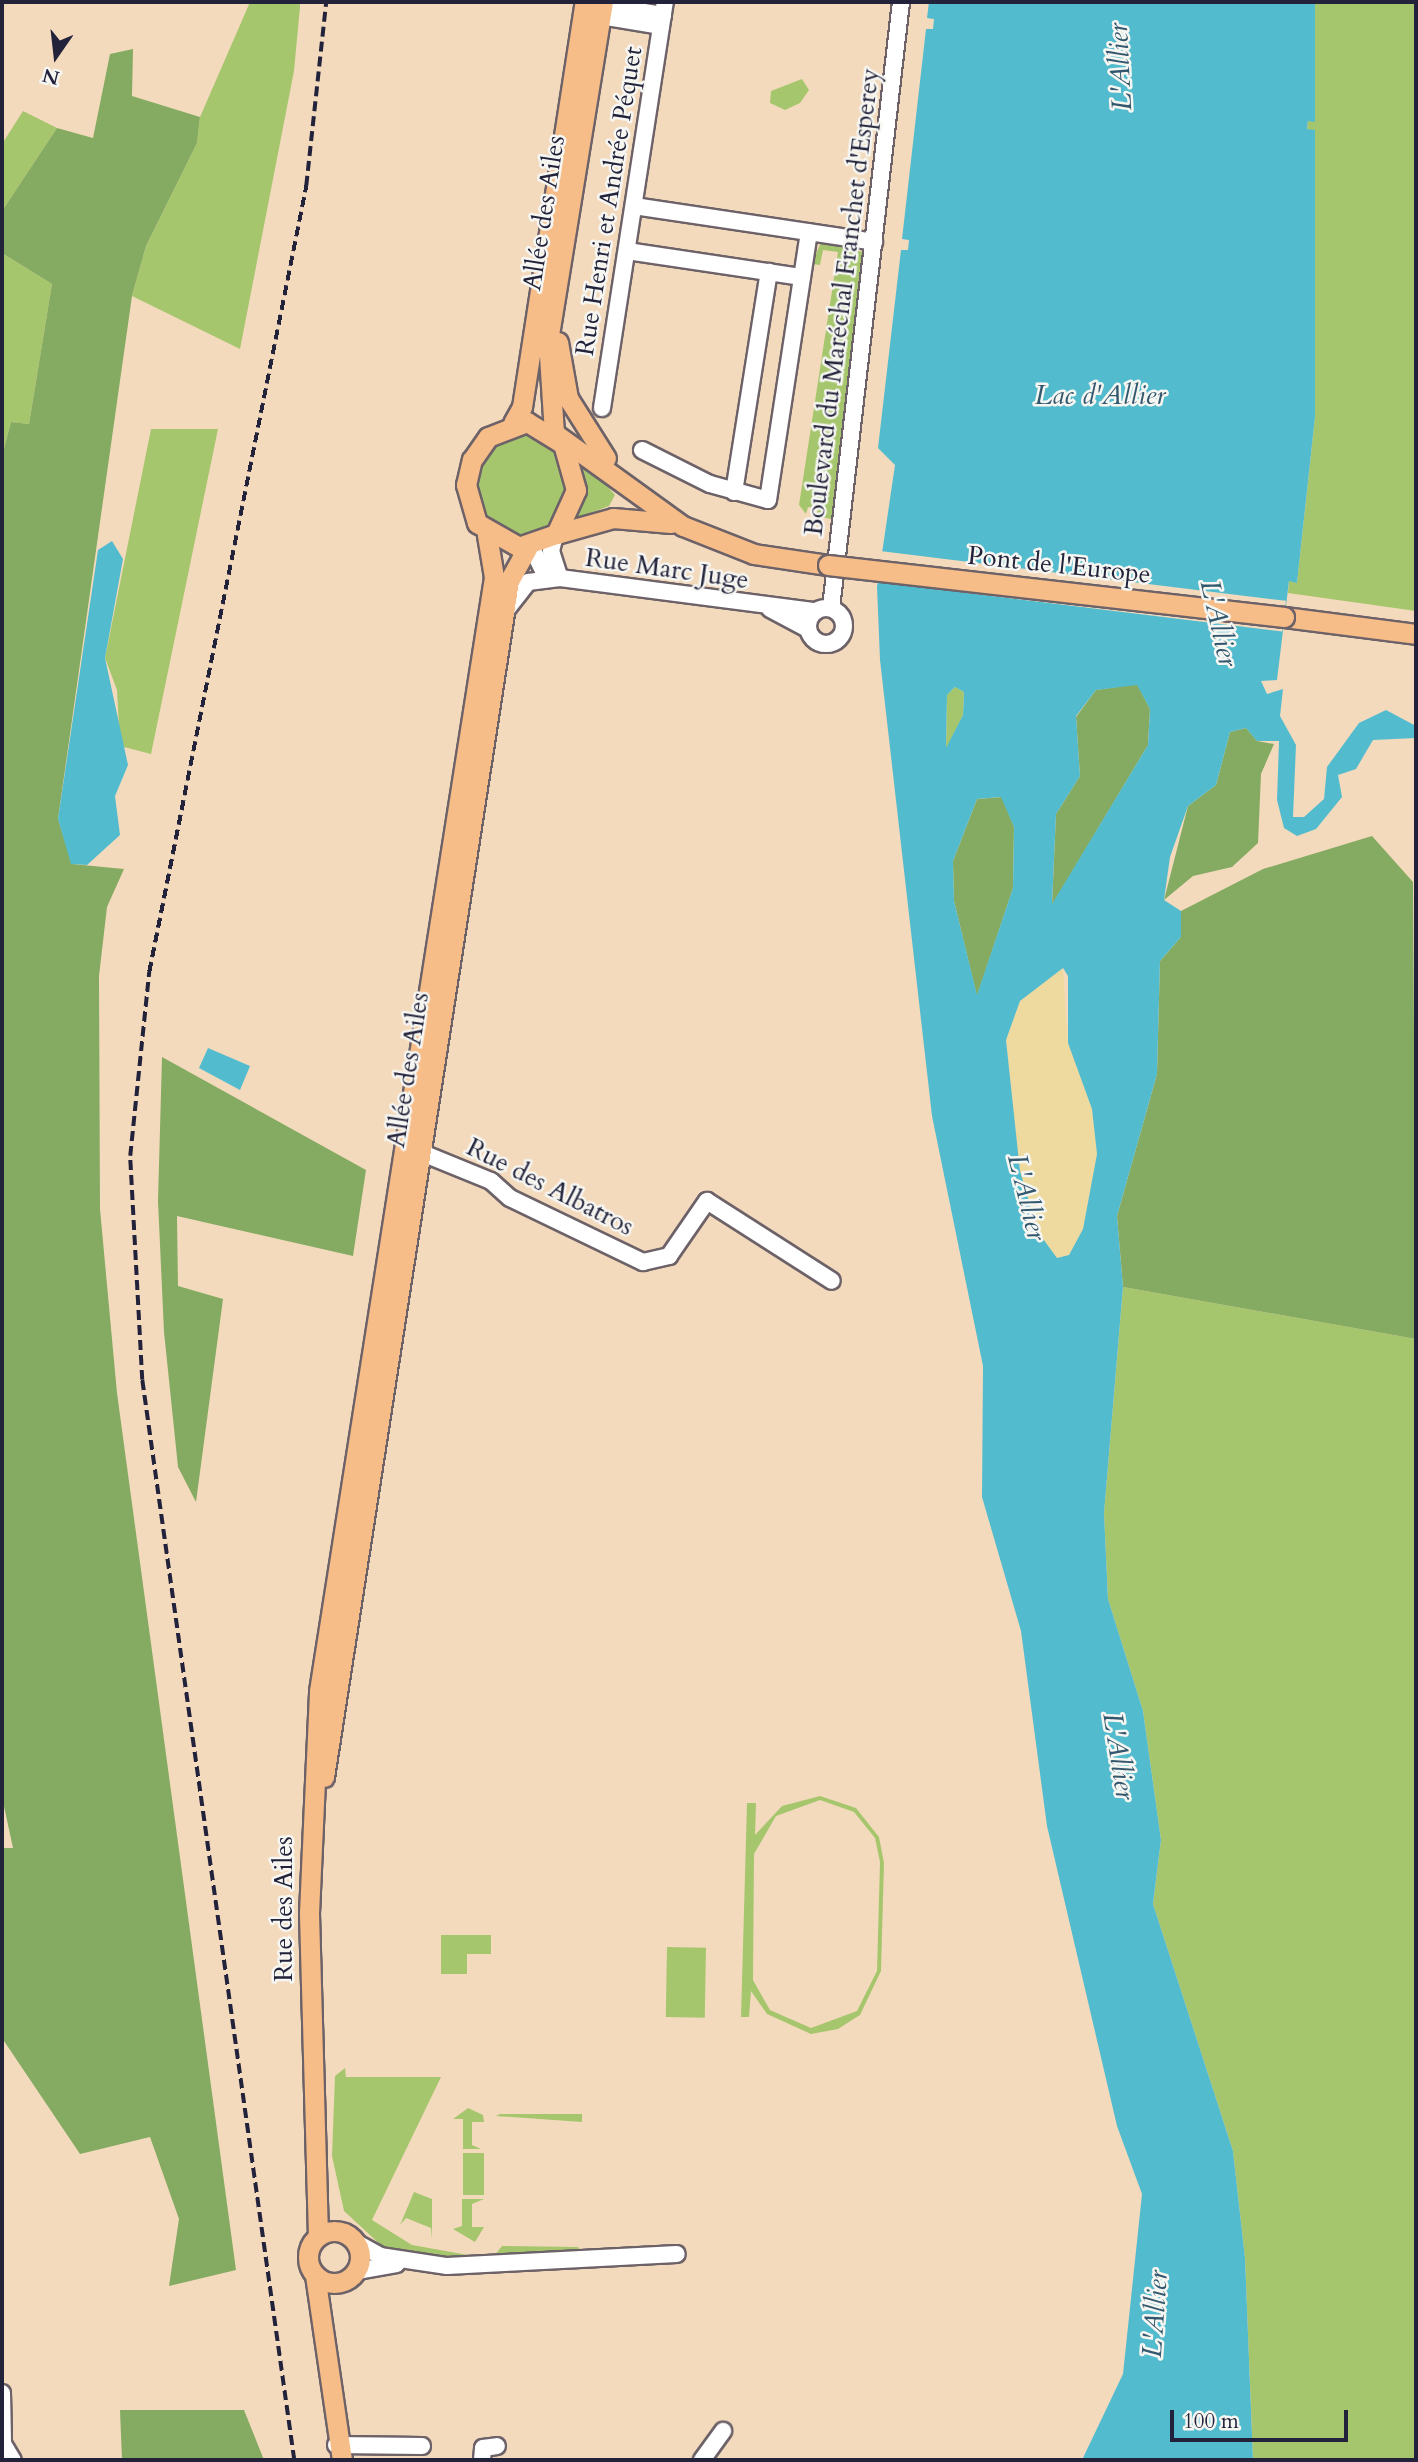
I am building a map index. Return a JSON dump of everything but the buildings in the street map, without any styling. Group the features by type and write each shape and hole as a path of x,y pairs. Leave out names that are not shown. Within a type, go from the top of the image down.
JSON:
{"main road":[{"path":"572,2 581,24"},
{"name":"Allée des Ailes","path":"513,423 522,408 581,24 596,4"},
{"name":"Allée des Ailes","path":"555,434 547,383 596,4"},
{"path":"558,296 558,356 568,398 624,480 683,526"},
{"path":"513,423 555,434 586,450 625,489 683,526 613,518 556,534 529,547 487,535 470,511 468,471 488,437 513,423"},
{"path":"555,434 570,456 576,490 556,534"},
{"name":"Pont de l'Europe","path":"683,526 754,554 1416,635"},
{"name":"Allée des Ailes","path":"352,1605 494,577 487,535"},
{"name":"Allée des Ailes","path":"337,1583 507,609 509,581 529,547"},
{"name":"Rue des Ailes","path":"325,2234 309,1833 319,1691 337,1583"},
{"name":"Rue des Ailes","path":"325,2234 320,2153 317,1834 352,1605"},
{"path":"323,2349 335,2284 357,2271 357,2243 325,2234 308,2259 315,2275 323,2349 339,2453"},
{"path":"315,2275 335,2284"}],"street":[{"name":"Boulevard du Maréchal Franchet d'Esperey","path":"823,610 874,242 901,2"},
{"path":"596,4 663,14"},
{"name":"Rue Henri et Andrée Péquet","path":"602,408 663,14"},
{"path":"634,205 874,242"},
{"path":"642,450 734,492 768,500 809,232"},
{"path":"626,251 802,277"},
{"path":"734,492 769,272"},
{"name":"Rue Marc Juge","path":"553,579 551,551 556,534"},
{"name":"Rue Marc Juge","path":"529,547 553,579 768,608 823,610 845,626 837,641 821,644 808,629 768,608"},
{"path":"507,609 528,582 553,579"},
{"path":"808,629 823,610"},
{"name":"Rue des Albatros","path":"413,1149 643,1262 669,1256 707,1201 832,1281"},
{"path":"357,2243 409,2263"},
{"path":"357,2271 409,2263 519,2266 677,2254"},
{"path":"2,2393 2,2442 13,2460"},
{"path":"702,2460 723,2431"},
{"path":"339,2453 422,2446"},
{"path":"482,2460 482,2448 497,2446"}],"green space":[{"path":"250,2 300,2 300,7 294,71 240,349 132,296 146,246 197,143 200,117"},
{"path":"1315,2 1416,2 1416,611 1288,593 1289,580 1297,583 1315,417 1315,131 1307,130 1308,121 1315,121"},
{"path":"133,49 132,96 200,117 197,143 146,246 132,296 58,819 72,864 124,869 107,907 99,976 100,1209 117,1393 236,2270 169,2286 179,2219 150,2137 80,2154 2,2038 2,1848 13,1848 2,1797 2,456 11,422 29,424 52,284 2,253 2,211 57,128 93,138 110,54"},
{"path":"802,79 809,90 800,103 785,110 770,103 771,91"},
{"path":"23,111 57,128 2,211 2,144"},
{"path":"821,242 863,252 836,520 816,516 818,509 808,507 806,514 799,505 838,252 823,250 820,265 812,264"},
{"path":"2,253 52,284 29,424 11,422 2,456"},
{"path":"151,429 218,429 151,754 120,746 117,690 105,658"},
{"path":"516,432 530,432 555,447 569,484 554,524 541,534 516,537 486,518 476,481 489,450"},
{"path":"579,454 615,495 609,506 575,519 584,486"},
{"path":"1137,684 1150,709 1148,745 1052,905 1056,814 1080,776 1076,717 1096,690"},
{"path":"955,687 964,692 963,715 946,750 947,695"},
{"path":"1246,728 1257,741 1274,744 1261,774 1258,843 1232,867 1193,876 1164,900 1188,806 1216,785 1230,732"},
{"path":"1002,797 1014,827 1013,888 977,996 954,901 953,861 977,799"},
{"path":"1372,836 1413,882 1416,1339 1123,1287 1117,1216 1157,1074 1160,961 1181,937 1181,911 1263,869"},
{"path":"162,1057 366,1170 353,1256 177,1216 178,1286 223,1299 196,1502 178,1467 164,1332 158,1201"},
{"path":"1123,1287 1416,1339 1416,2460 1253,2460 1245,2258 1233,2151 1153,1904 1161,1840 1143,1711 1108,1599 1104,1513"},
{"path":"820,1796 856,1808 879,1837 884,1863 881,1971 860,2015 838,2029 811,2034 767,2014 751,1991 749,2017 741,2017 747,1803 756,1803 755,1835 782,1806","holes":["820,1800 854,1812 875,1838 880,1862 877,1971 857,2011 811,2028 770,2010 753,1980 754,1854 776,1816"]},
{"path":"441,1935 491,1935 491,1954 467,1954 467,1974 441,1974"},
{"path":"667,1947 706,1948 705,2018 666,2017"},
{"path":"345,2068 346,2077 441,2077 372,2220 412,2245 468,2255 468,2261 385,2249 344,2211 332,2156 335,2076"},
{"path":"468,2108 483,2115 484,2122 472,2122 472,2145 481,2149 463,2149 463,2119 453,2119"},
{"path":"500,2114 582,2114 582,2122 496,2116"},
{"path":"463,2153 484,2153 484,2195 463,2195"},
{"path":"414,2192 432,2199 432,2239 431,2228 406,2218 400,2225"},
{"path":"462,2199 484,2199 472,2204 472,2227 484,2227 475,2242 453,2229 462,2226"},
{"path":"502,2246 578,2247 582,2252 494,2256"},
{"path":"120,2410 244,2410 264,2460 122,2460"}],"sand":[{"path":"1063,968 1068,1043 1092,1109 1097,1154 1083,1229 1069,1255 1057,1258 1038,1233 1020,1171 1006,1040 1020,1001"}],"water":[{"path":"929,2 1315,2 1315,122 1308,121 1307,129 1315,130 1315,417 1297,583 1289,581 1277,680 1261,681 1267,694 1283,689 1280,716 1296,745 1293,817 1304,817 1324,799 1327,767 1359,723 1386,710 1416,726 1416,738 1373,740 1356,769 1338,775 1342,797 1316,829 1297,836 1284,828 1277,800 1279,741 1257,741 1246,728 1230,732 1216,785 1188,806 1170,857 1164,900 1181,911 1181,937 1160,961 1157,1074 1117,1216 1123,1287 1104,1513 1108,1599 1143,1711 1161,1840 1153,1904 1233,2151 1245,2258 1253,2460 1082,2460 1123,2374 1142,2194 1117,2126 1047,1826 1021,1631 982,1497 983,1366 932,1116 880,660 877,587 895,465 878,448 901,250 908,250 909,240 902,239 926,29 933,29 934,19 927,18","holes":["1137,685 1150,709 1148,745 1052,904 1056,814 1080,776 1076,716 1096,690","955,687 964,692 963,715 946,748 947,695","1001,797 1014,827 1013,888 977,995 954,901 953,861 977,799","1063,968 1068,976 1068,1043 1092,1109 1097,1154 1083,1229 1069,1255 1057,1258 1038,1232 1020,1171 1006,1040 1020,1001"]},
{"path":"112,541 123,559 105,658 128,765 115,796 120,835 87,865 71,864 58,819 98,550"},
{"path":"208,1048 250,1066 240,1090 199,1068"}],"pier":[{"path":"880,551 1286,601 1282,632 876,582"}],"railway":[{"path":"294,2460 142,1380 130,1156 149,972 306,186 326,2"}],"water label":[{"name":"L'Allier","path":"1120,67"},
{"name":"Lac d'Allier","path":"1100,395"},
{"name":"L'Allier","path":"1219,623"},
{"name":"L'Allier","path":"1027,1197"},
{"name":"L'Allier","path":"1119,1756"},
{"name":"L'Allier","path":"1155,2314"}]}
